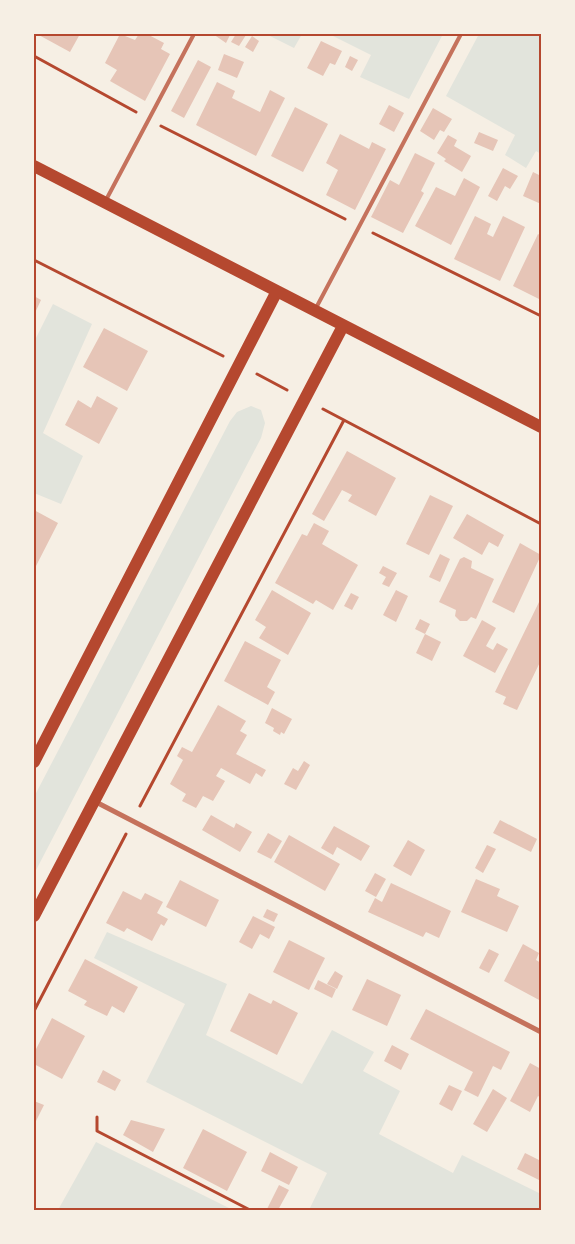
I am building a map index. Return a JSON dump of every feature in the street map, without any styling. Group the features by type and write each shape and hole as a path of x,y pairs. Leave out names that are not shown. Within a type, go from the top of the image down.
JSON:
{"main road":[{"path":"34,166 541,427"},
{"path":"34,762 277,291"},
{"path":"34,916 343,326"}],"street":[{"path":"93,801 541,1032"}],"lane":[{"path":"105,202 194,34"},
{"path":"315,311 460,34"}],"path":[{"path":"34,56 148,119 358,226 541,316"},
{"path":"34,1011 344,420"},
{"path":"97,1117 97,1131 250,1210"}],"shaded area":[{"path":"266,34 302,34 294,48"},
{"path":"329,34 443,34 409,99 360,77 371,55"},
{"path":"479,34 541,34 541,154 536,151 526,168 505,155 515,135 446,96"},
{"path":"53,304 92,324 43,433 83,456 61,504 34,493 34,342"},
{"path":"251,406 261,410 265,423 261,438 34,874 34,797 230,421 237,412"},
{"path":"107,932 227,984 206,1035 302,1084 332,1030 374,1052 363,1071 400,1091 379,1134 453,1173 462,1155 541,1194 541,1210 309,1210 327,1173 146,1082 185,1004 94,958"},
{"path":"96,1142 233,1210 58,1210"}],"building":[{"path":"37,34 80,34 70,52"},
{"path":"120,34 135,40 139,34 147,34 164,43 161,49 170,54 145,101 110,81 117,70 105,63"},
{"path":"213,34 228,34 230,35 226,43"},
{"path":"236,34 246,35 239,46 231,42"},
{"path":"252,36 259,41 253,52 245,47"},
{"path":"321,41 342,51 335,65 330,63 323,76 307,68"},
{"path":"224,54 244,62 237,78 218,70"},
{"path":"350,56 358,60 352,71 345,67"},
{"path":"198,60 211,67 184,118 171,111"},
{"path":"217,82 235,91 232,98 260,112 270,90 285,98 256,156 196,125"},
{"path":"389,105 404,113 394,132 379,124"},
{"path":"295,107 328,124 303,172 271,156"},
{"path":"433,108 452,119 444,132 440,130 434,140 420,131"},
{"path":"479,132 498,140 493,151 474,143"},
{"path":"340,134 369,149 372,142 386,149 355,210 326,195 338,170 326,163"},
{"path":"448,135 457,140 454,146 471,156 462,172 444,161 446,159 437,153"},
{"path":"415,153 435,163 421,191 424,193 403,233 371,217 390,180 399,185"},
{"path":"503,168 518,176 510,189 505,186 497,201 488,196"},
{"path":"533,172 541,176 541,204 523,196"},
{"path":"464,178 480,187 451,245 415,226 436,187 455,196"},
{"path":"475,216 491,224 487,234 493,237 503,216 525,227 500,281 454,259"},
{"path":"538,234 541,236 541,300 513,286"},
{"path":"34,296 41,300 34,315"},
{"path":"104,328 148,351 127,391 83,367"},
{"path":"97,396 118,408 99,444 65,425 78,400 91,408"},
{"path":"347,451 396,478 376,516 348,501 352,495 342,490 324,521 312,514"},
{"path":"430,495 453,506 429,555 406,544"},
{"path":"34,510 58,523 36,566 34,565"},
{"path":"467,514 504,535 498,547 489,542 482,555 453,538"},
{"path":"314,523 329,531 322,544 358,565 333,610 316,600 313,604 275,583 302,534 307,536"},
{"path":"520,543 541,555 514,613 492,602"},
{"path":"440,554 450,559 440,582 429,577"},
{"path":"464,557 472,561 471,568 494,579 476,619 471,617 467,621 460,621 455,616 456,610 439,602 460,559"},
{"path":"383,566 397,573 389,587 382,584 386,577 379,573"},
{"path":"272,590 311,613 288,655 259,638 266,627 255,620"},
{"path":"396,590 408,596 396,622 383,615"},
{"path":"351,593 359,597 352,610 344,606"},
{"path":"541,598 541,660 517,710 503,704 506,697 495,692"},
{"path":"420,619 430,624 425,634 415,629"},
{"path":"482,620 496,628 486,646 493,650 497,643 508,649 495,673 463,656"},
{"path":"425,634 441,642 432,661 416,653"},
{"path":"245,641 281,660 267,687 275,692 268,705 224,681"},
{"path":"218,705 246,721 240,731 247,735 236,754 266,770 262,777 256,773 250,784 221,768 216,776 225,781 213,801 203,796 196,808 182,801 186,794 170,784 183,760 177,756 182,747 192,752"},
{"path":"272,708 292,719 284,734 281,732 280,735 273,731 274,728 265,723"},
{"path":"304,761 310,765 296,790 284,784 293,768 298,771"},
{"path":"211,815 234,828 236,823 252,832 240,852 202,830"},
{"path":"500,820 537,839 531,852 493,833"},
{"path":"334,826 370,846 361,861 337,847 333,855 321,848"},
{"path":"268,833 282,841 271,859 257,852"},
{"path":"289,835 340,864 325,891 274,862"},
{"path":"408,840 425,850 411,876 393,866"},
{"path":"487,845 496,849 483,873 475,868"},
{"path":"375,873 386,879 376,897 365,891"},
{"path":"476,879 500,889 497,896 519,906 507,932 461,912"},
{"path":"180,880 219,900 206,927 166,907"},
{"path":"391,883 451,911 439,938 426,932 423,937 368,912 375,898 382,902"},
{"path":"123,891 141,900 145,893 163,902 157,913 168,919 164,926 161,924 152,941 127,928 124,932 106,923"},
{"path":"267,909 278,914 274,922 263,917"},
{"path":"253,916 275,927 269,939 260,934 252,949 239,942"},
{"path":"289,940 325,958 309,990 273,972"},
{"path":"523,944 539,953 536,960 541,963 541,1001 504,981"},
{"path":"489,949 499,954 489,973 479,968"},
{"path":"85,959 138,987 124,1013 112,1006 107,1016 84,1005 87,1001 68,991"},
{"path":"335,971 343,976 337,989 327,984"},
{"path":"367,979 401,995 387,1026 352,1010"},
{"path":"318,980 336,989 332,998 314,989"},
{"path":"249,993 271,1004 273,1000 298,1013 277,1055 230,1031"},
{"path":"426,1009 510,1052 501,1070 493,1066 478,1097 464,1090 473,1072 410,1039"},
{"path":"52,1018 85,1036 62,1079 34,1064 34,1053"},
{"path":"392,1045 409,1054 401,1070 384,1061"},
{"path":"530,1063 541,1069 541,1098 538,1096 530,1112 510,1101"},
{"path":"103,1070 121,1080 115,1091 97,1082"},
{"path":"449,1085 462,1091 452,1111 439,1104"},
{"path":"493,1089 507,1098 487,1132 473,1124"},
{"path":"34,1101 44,1105 34,1125"},
{"path":"131,1120 165,1129 153,1152 123,1135"},
{"path":"203,1129 247,1152 227,1191 183,1168"},
{"path":"270,1152 298,1167 289,1185 261,1171"},
{"path":"525,1153 541,1161 541,1181 517,1169"},
{"path":"279,1185 289,1190 278,1210 267,1209"}]}
